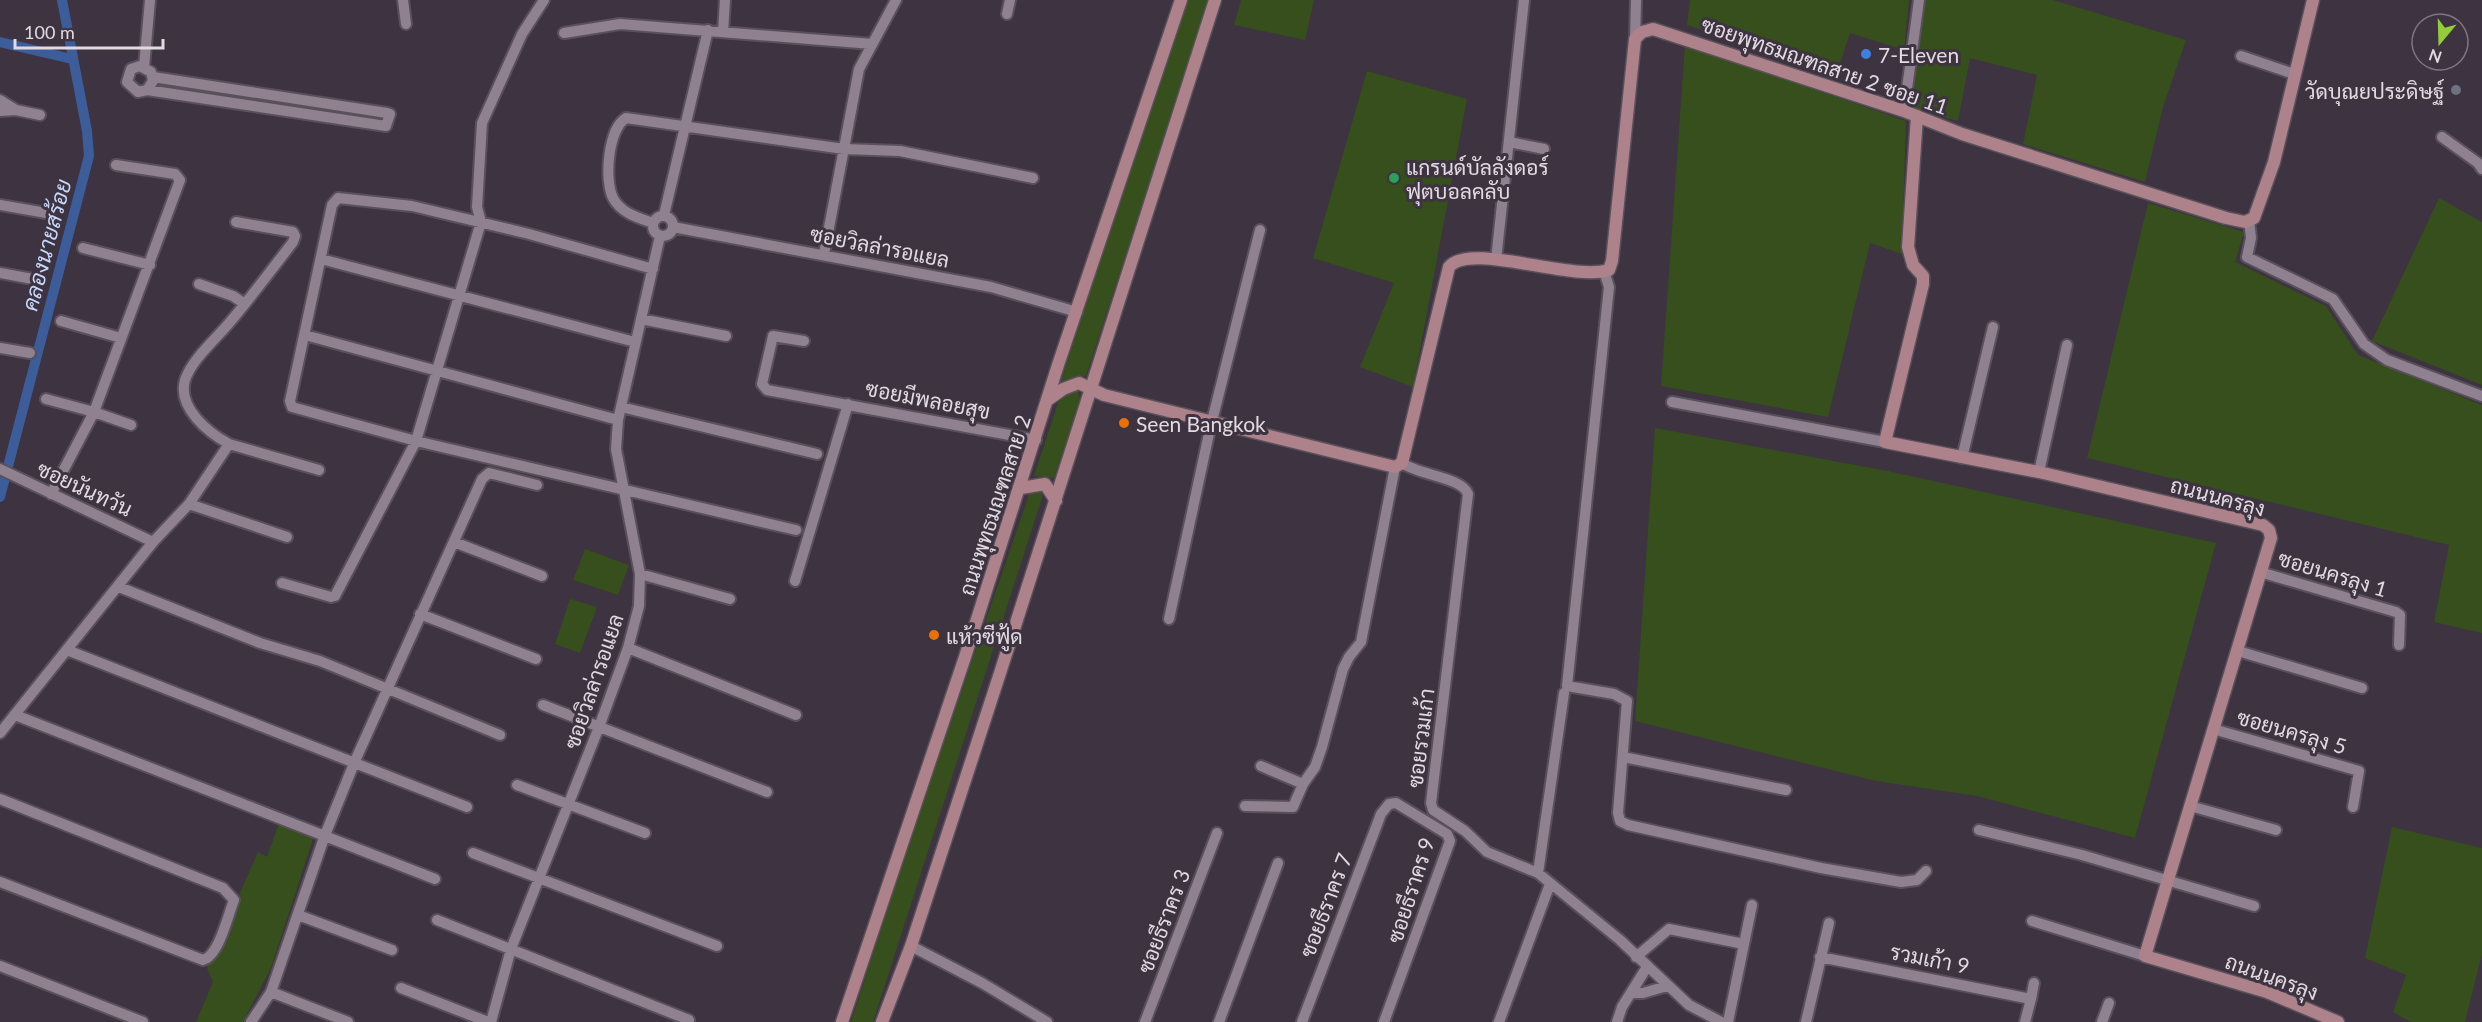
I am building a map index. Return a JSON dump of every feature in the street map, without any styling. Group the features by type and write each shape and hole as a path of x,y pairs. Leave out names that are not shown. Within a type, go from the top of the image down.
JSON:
{"street":[{"path":"144,67 131,69 127,82 138,92 147,90 248,103 387,126 390,122 390,114 153,77 144,67 150,0"},
{"path":"403,0 406,24"},
{"path":"282,583 331,597 335,596 416,441 481,222 477,207 483,123 522,34 544,0"},
{"path":"723,32 725,0"},
{"path":"824,254 859,69 896,0"},
{"path":"1007,14 1010,0"},
{"name":"ถนนพุทธมณฑลสาย 2","path":"842,1022 1181,0"},
{"path":"882,1022 911,946 1056,501 1215,0"},
{"path":"1496,260 1524,0"},
{"path":"1245,806 1293,807 1303,784 1315,767 1343,669 1361,642 1399,465 1449,267 1461,258 1496,260 1575,272 1609,270 1612,261 1635,39 1636,0"},
{"path":"1904,111 1919,0"},
{"path":"2313,0 2270,174 2260,208 2254,218 2249,220 2251,238 2247,257 2333,299 2364,344 2387,360 2482,396"},
{"path":"564,33 620,24 872,44"},
{"name":"ซอยพุทธมณฑลสาย 2 ซอย 11","path":"1635,39 1642,32 1653,29 1675,34 1904,111 1962,134 2226,218 2249,220"},
{"path":"664,215 708,30"},
{"path":"2241,56 2294,74"},
{"path":"147,90 152,84 153,77"},
{"path":"248,103 249,91"},
{"path":"0,100 16,110"},
{"path":"346,119 349,107"},
{"path":"0,111 16,110 39,115"},
{"path":"1672,402 1885,442 1923,284 1923,276 1913,265 1908,248 1917,116"},
{"path":"653,223 633,216 613,198 610,180 614,130 618,123 626,118 844,149 900,151 1033,178"},
{"path":"2442,137 2482,169"},
{"path":"1509,142 1544,149"},
{"path":"51,494 94,412 150,265 179,177 164,171 116,165"},
{"path":"653,269 481,222 412,206 342,197 332,205 290,401 292,407 416,441 796,530"},
{"path":"0,205 52,214"},
{"path":"664,215 670,218 673,227 670,234 660,236 653,229 653,223 658,216 664,215"},
{"path":"236,222 293,232 295,236 293,243 191,369 185,381 189,408 204,426 229,444 319,470"},
{"name":"ซอยวิลล่ารอแยล","path":"673,227 991,287 1077,312"},
{"path":"1169,620 1212,422 1260,230"},
{"name":"ซอยวิลล่ารอแยล","path":"490,1022 511,949 599,727 628,648 639,606 640,574 615,449 618,420 660,236"},
{"path":"83,248 150,265"},
{"path":"321,259 635,342"},
{"path":"1604,271 1609,287 1567,686 1614,694 1627,701 1618,813 1620,821 1628,825 1821,868 1901,882 1917,880 1926,871"},
{"path":"0,273 38,280"},
{"path":"199,284 233,296 245,304"},
{"path":"641,319 726,336"},
{"path":"61,321 121,338"},
{"path":"1962,458 1994,327"},
{"path":"305,335 618,420"},
{"name":"ซอยมีพลอยสุข","path":"804,341 773,336 763,387 769,392 848,404 1036,440"},
{"path":"2038,472 2067,345"},
{"path":"0,348 30,353"},
{"path":"1048,399 1063,389 1079,383 1090,390 1212,422 1399,465"},
{"path":"46,399 131,425"},
{"name":"ซอยมีพลอยสุข","path":"795,581 848,404"},
{"path":"621,407 817,454"},
{"name":"ถนนนครลุง","path":"1885,442 2038,472 2263,525 2269,530 2271,538 2145,956 2267,992 2338,1022"},
{"path":"0,733 153,542 189,504 229,444"},
{"name":"ซอยรวมเก้า","path":"1399,465 1461,484 1468,494 1431,803 1433,810 1466,831 1487,852 1538,873 1689,1005 1721,1022"},
{"name":"ซอยนันทวัน","path":"1,470 153,542"},
{"path":"251,1022 271,992 325,835 355,761 485,475 537,485"},
{"path":"1021,488 1045,484 1056,501"},
{"path":"189,504 288,537"},
{"path":"453,542 542,576"},
{"name":"ซอยนครลุง 1","path":"2260,572 2396,612 2400,615 2399,645"},
{"path":"640,574 730,599"},
{"path":"118,587 260,643 320,660 500,735"},
{"path":"420,614 536,659"},
{"path":"628,648 796,714"},
{"path":"67,650 355,761 467,807"},
{"path":"2238,651 2362,688"},
{"path":"1538,873 1564,693"},
{"path":"543,705 767,792"},
{"path":"15,715 435,879"},
{"name":"ซอยนครลุง 5","path":"2213,729 2359,771 2354,807"},
{"path":"1623,757 1786,790"},
{"path":"1261,766 1303,784"},
{"path":"516,785 645,833"},
{"path":"0,799 223,888 234,900 216,951 209,959 203,960 0,882"},
{"name":"ซอยธีราคร 9","path":"1384,1022 1450,841 1447,834 1438,828 1396,803 1389,804"},
{"name":"ซอยธีราคร 7","path":"1302,1022 1381,814 1389,804"},
{"path":"2190,806 2276,830"},
{"path":"1979,830 2082,855 2254,906"},
{"name":"ซอยธีราคร 3","path":"1145,1022 1217,833"},
{"path":"473,853 717,946"},
{"path":"1219,1022 1278,863"},
{"path":"1499,1022 1550,884"},
{"path":"1728,1022 1752,905"},
{"path":"298,915 392,950"},
{"path":"437,920 689,1020"},
{"path":"2032,921 2145,956"},
{"path":"1806,1022 1828,923"},
{"path":"1636,957 1669,929 1744,944"},
{"path":"911,946 982,982 1047,1022"},
{"name":"รวมเก้า 9","path":"1820,957 2031,999"},
{"path":"0,966 143,1022"},
{"path":"1617,1022 1622,1007 1647,968"},
{"path":"2025,1022 2034,983"},
{"path":"1631,993 1667,986"},
{"path":"401,988 490,1022"},
{"path":"271,992 348,1022"},
{"path":"2102,1022 2109,1002"}],"green space":[{"path":"1185,0 1209,0 1086,376 1061,381"},
{"path":"1241,0 1314,0 1305,40 1234,25"},
{"path":"1690,0 1909,0 1904,50 1850,33 1837,73 1687,25"},
{"path":"1924,0 2053,0 2186,40 2163,107 2145,182 2023,144 2037,75 1970,58 1958,121 1912,109"},
{"path":"1685,45 1906,121 1902,254 1870,243 1828,417 1661,386"},
{"name":"แกรนด์บัลลังดอร์ ฟุตบอลคลับ","path":"1367,71 1467,99 1413,387 1360,367 1394,283 1313,258"},
{"path":"2439,198 2482,222 2482,385 2372,341"},
{"path":"2148,203 2244,232 2235,262 2326,306 2358,355 2482,405 2482,633 2434,622 2449,545 2087,458"},
{"path":"1072,389 1078,391 1080,399 1054,478 1034,476 1060,397"},
{"path":"1655,428 1888,471 2216,543 2135,838 1977,796 1876,781 1635,721"},
{"path":"1031,489 1042,489 1042,498 873,1022 851,1022 907,849"},
{"path":"585,549 629,565 618,595 573,580"},
{"path":"570,599 597,607 580,653 555,644"},
{"path":"279,823 314,836 271,968 243,1022 196,1022 213,982 207,968 258,852 267,857"},
{"path":"2392,827 2482,848 2482,954 2465,1022 2411,1022 2393,1012 2406,975 2365,958"}],"waterway":[{"name":"คลองนายสร้อย","path":"0,497 89,156 87,131 62,0"},
{"path":"0,42 72,59"}],"place":[{"name":"7-Eleven","path":"1866,54"},
{"name":"วัดบุณยประดิษฐ์","path":"2456,90"},
{"name":"แกรนด์บัลลังดอร์ ฟุตบอลคลับ","path":"1394,178"},
{"name":"Seen Bangkok","path":"1124,423"},
{"name":"แห้วซีฟู้ด","path":"934,635"}]}
